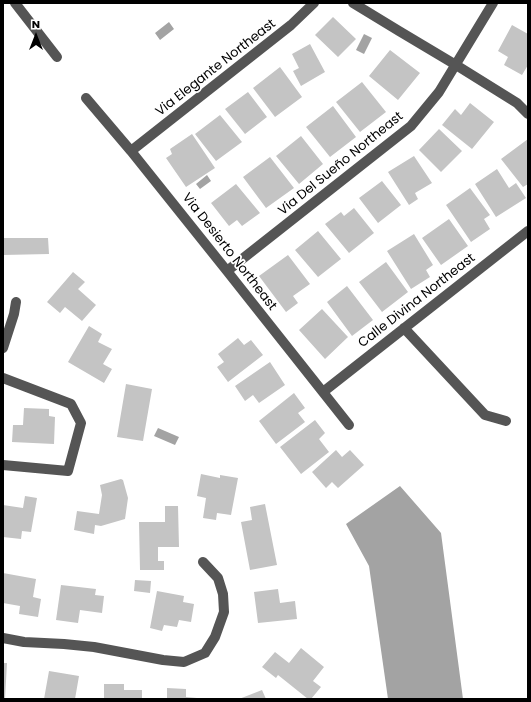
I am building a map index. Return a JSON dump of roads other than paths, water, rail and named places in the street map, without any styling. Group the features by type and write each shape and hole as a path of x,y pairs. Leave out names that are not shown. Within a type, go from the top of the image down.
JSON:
{"street":[{"path":"15,3 57,57"},
{"name":"Via Elegante Northeast","path":"131,151 291,26 314,3"},
{"path":"353,3 517,103 528,114"},
{"name":"Via Del Sueño Northeast","path":"228,270 412,126 439,92 493,3"},
{"name":"Via Desierto Northeast","path":"86,98 228,270 349,425"},
{"name":"Calle Divina Northeast","path":"323,392 528,231"},
{"path":"3,348 14,314 16,302"},
{"path":"404,328 485,415 506,421"},
{"path":"3,378 71,404 81,423 68,471 3,465"},
{"path":"3,638 24,642 94,647 163,660 184,662 205,653 215,637 224,612 223,594 218,578 203,562"}]}
